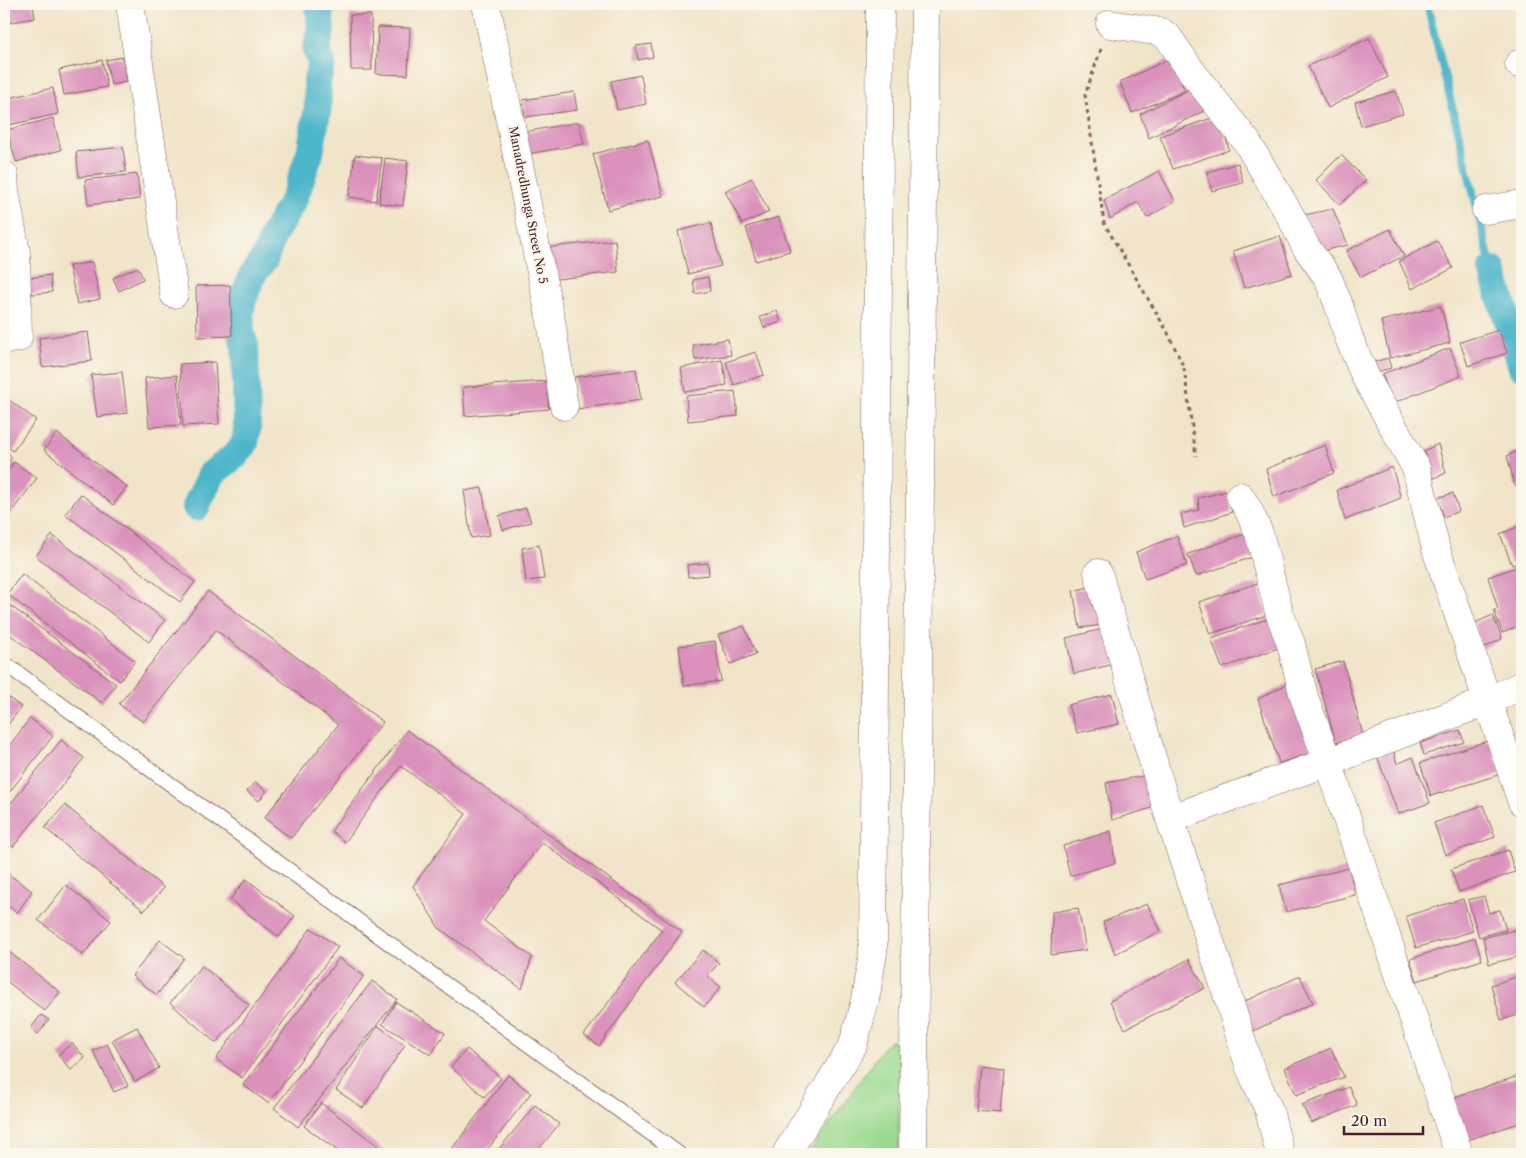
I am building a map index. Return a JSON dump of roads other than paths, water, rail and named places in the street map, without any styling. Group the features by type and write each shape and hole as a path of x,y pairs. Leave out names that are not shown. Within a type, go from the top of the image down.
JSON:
{"street":[{"path":"130,4 174,294"},
{"name":"Manadredhunga Street No 5","path":"486,4 551,321 564,406"},
{"path":"786,1154 853,1045 865,1000 873,953 880,4"},
{"path":"913,1154 925,4"},
{"path":"1110,24 1150,29 1161,32 1168,37 1192,72 1247,142 1291,217 1306,247 1328,278 1349,338 1366,378 1416,468 1436,549 1522,802"},
{"path":"4,175 16,253 18,338 4,340"},
{"path":"1486,210 1522,204"},
{"path":"1240,496 1259,533 1279,612 1290,644 1304,697 1328,762 1459,1154"},
{"path":"1098,573 1170,819 1224,981 1250,1068 1268,1110 1280,1154"},
{"path":"1170,819 1328,762 1488,701 1522,685"}],"lane":[{"path":"4,663 679,1154"}],"waterway":[{"path":"196,507 210,475 236,455 245,443 247,428 245,346 241,332 240,313 243,299 253,274 265,258 273,235 294,199 310,153 318,106 317,80 322,63 316,50 321,31 319,4"},
{"path":"1427,4 1492,270"},
{"path":"1492,270 1522,367"}]}
